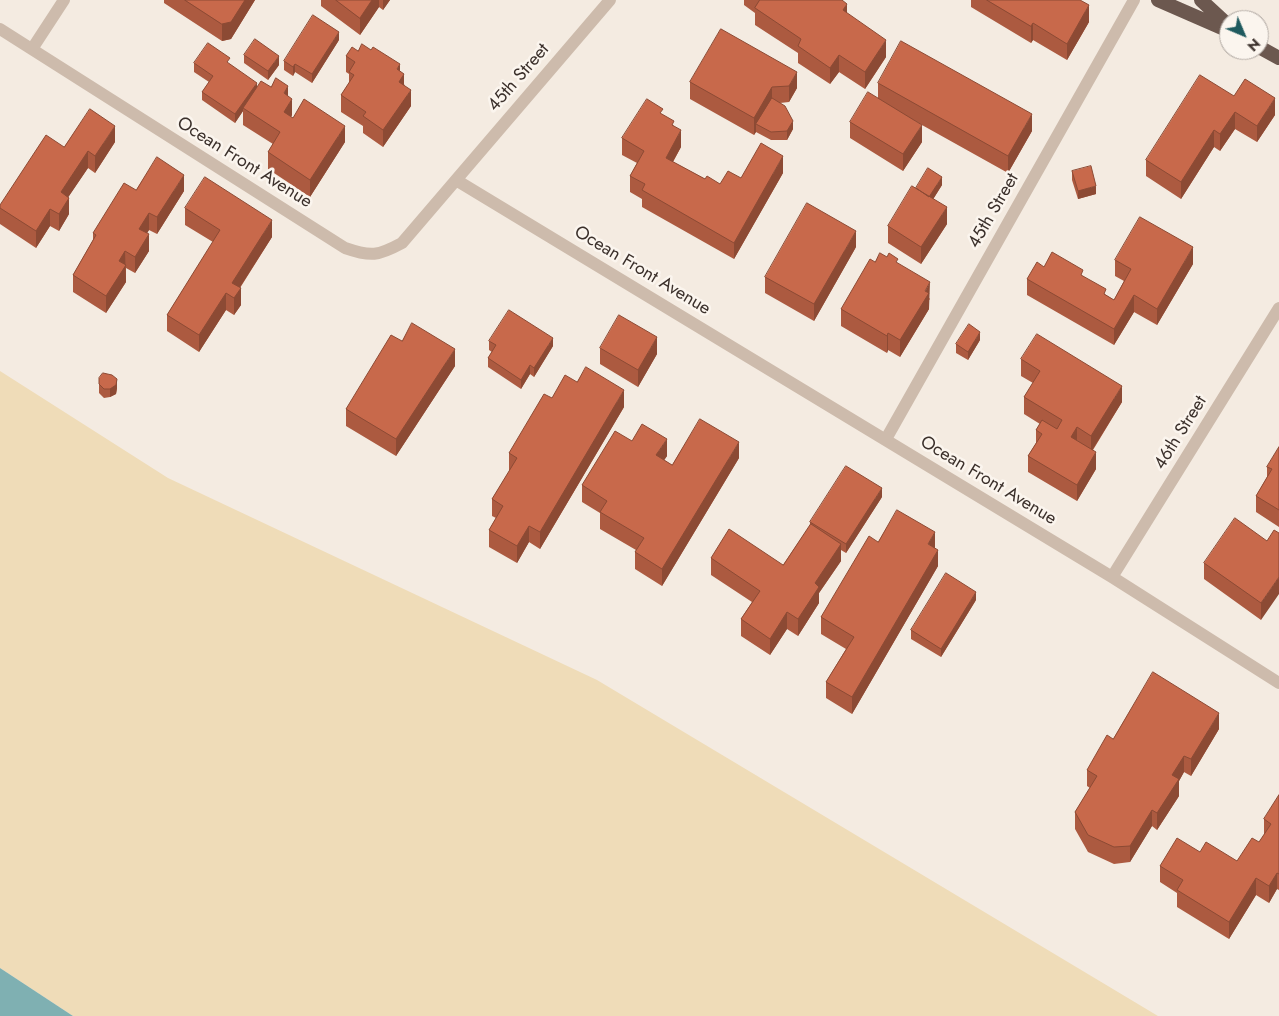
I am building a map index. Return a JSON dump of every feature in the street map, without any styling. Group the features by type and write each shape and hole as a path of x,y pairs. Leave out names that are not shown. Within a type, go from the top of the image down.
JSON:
{"highway":[{"path":"1158,0 1219,27"},
{"path":"1200,0 1219,17"}],"street":[{"path":"32,49 64,0"},
{"name":"45th Street","path":"456,180 610,0"},
{"name":"45th Street","path":"886,439 1134,0"},
{"name":"Ocean Front Avenue","path":"0,29 345,248 364,254 385,252 402,243 456,180 1112,577 1279,683"},
{"name":"46th Street","path":"1112,577 1279,308"}],"sand":[{"path":"0,371 168,478 597,680 1158,1016 73,1016 0,968"}],"water":[{"path":"0,968 73,1016 0,1016"}],"building":[{"path":"185,0 245,0 231,22 222,24"},
{"path":"336,0 372,0 360,18"},
{"path":"760,0 842,0 847,4 843,10 886,40 865,72 839,55 830,68 798,46 801,39 755,8"},
{"path":"987,0 1080,0 1089,5 1067,44 1033,23 1031,26"},
{"path":"313,15 339,32 312,74 295,64 293,67 284,61"},
{"path":"721,29 797,72 789,86 772,87 754,118 690,82"},
{"path":"255,39 279,56 268,71 244,55"},
{"path":"901,41 1032,114 1008,156 878,83"},
{"path":"208,43 230,58 227,62 257,83 235,114 202,92 213,76 194,63"},
{"path":"362,44 371,50 373,47 400,64 397,69 404,74 399,82 411,90 383,130 363,116 366,112 341,95 354,75 349,72 355,62 346,56 352,47 358,51"},
{"path":"1200,75 1234,96 1245,79 1275,98 1257,126 1235,112 1220,134 1214,130 1181,182 1146,160"},
{"path":"276,78 288,86 284,93 292,99 284,112 293,118 304,99 345,126 310,180 268,152 280,132 243,108 261,81 271,87"},
{"path":"868,92 922,125 903,154 850,122"},
{"path":"772,98 785,106 793,121 787,131 771,132 756,124"},
{"path":"647,99 663,109 660,113 674,121 672,125 681,130 666,158 705,179 707,176 720,184 728,171 741,178 761,143 783,156 734,243 642,190 645,184 630,176 644,151 622,138"},
{"path":"90,109 115,126 95,156 88,151 61,192 69,198 59,214 50,209 36,231 0,208 0,205 46,135 64,147"},
{"path":"157,157 184,175 157,217 149,213 139,229 149,234 135,257 125,251 119,261 126,265 106,296 73,275 96,235 93,233 124,183 136,190"},
{"path":"1091,166 1096,186 1078,191 1072,171"},
{"path":"928,168 942,177 929,197 916,188"},
{"path":"205,177 272,220 232,283 241,288 234,298 226,293 199,335 167,315 220,230 185,208"},
{"path":"912,186 947,207 921,247 888,226"},
{"path":"807,203 856,231 814,304 765,277"},
{"path":"1140,217 1193,247 1157,309 1134,295 1114,329 1027,279 1037,262 1044,267 1052,252 1083,270 1081,275 1106,289 1104,294 1114,300 1131,269 1115,260"},
{"path":"880,253 887,257 889,253 898,259 896,262 930,282 925,291 929,293 900,340 888,333 887,336 841,309 870,259 875,262"},
{"path":"509,310 553,338 534,368 530,365 521,380 488,358 496,345 489,341"},
{"path":"619,315 657,337 638,370 600,348"},
{"path":"412,323 455,349 396,439 346,409 391,335 402,341"},
{"path":"969,324 980,332 968,352 956,344"},
{"path":"1037,334 1122,386 1091,436 1077,427 1071,437 1096,452 1077,485 1028,456 1042,434 1036,430 1042,420 1057,429 1062,420 1024,397 1040,371 1021,359"},
{"path":"586,367 624,390 540,532 529,526 517,546 489,530 503,506 492,499 517,458 509,453 544,394 552,398 565,375 577,382"},
{"path":"103,373 112,375 117,379 116,385 110,389 104,389 99,384 99,378"},
{"path":"700,419 739,442 662,569 635,552 644,538 600,512 607,501 582,485 615,431 632,441 642,424 667,439 656,455 672,465"},
{"path":"1279,447 1279,510 1256,496 1272,469 1267,467"},
{"path":"846,466 882,488 846,544 810,522"},
{"path":"897,510 935,532 928,544 938,550 852,697 826,682 854,637 821,617 869,536 878,542"},
{"path":"1235,518 1267,541 1274,530 1279,533 1279,577 1261,603 1204,563"},
{"path":"811,524 841,544 815,583 819,587 798,619 787,612 770,639 741,619 760,591 711,558 729,529 783,565"},
{"path":"946,573 976,592 941,649 911,630"},
{"path":"1153,672 1219,713 1191,759 1184,756 1172,775 1179,779 1157,813 1152,810 1130,846 1114,847 1088,835 1075,812 1097,776 1087,770 1107,735 1113,739"},
{"path":"1279,795 1279,874 1277,873 1269,886 1256,878 1229,922 1177,890 1183,880 1160,866 1177,838 1200,852 1206,842 1237,861 1252,838 1259,842 1271,824 1264,819"}]}
